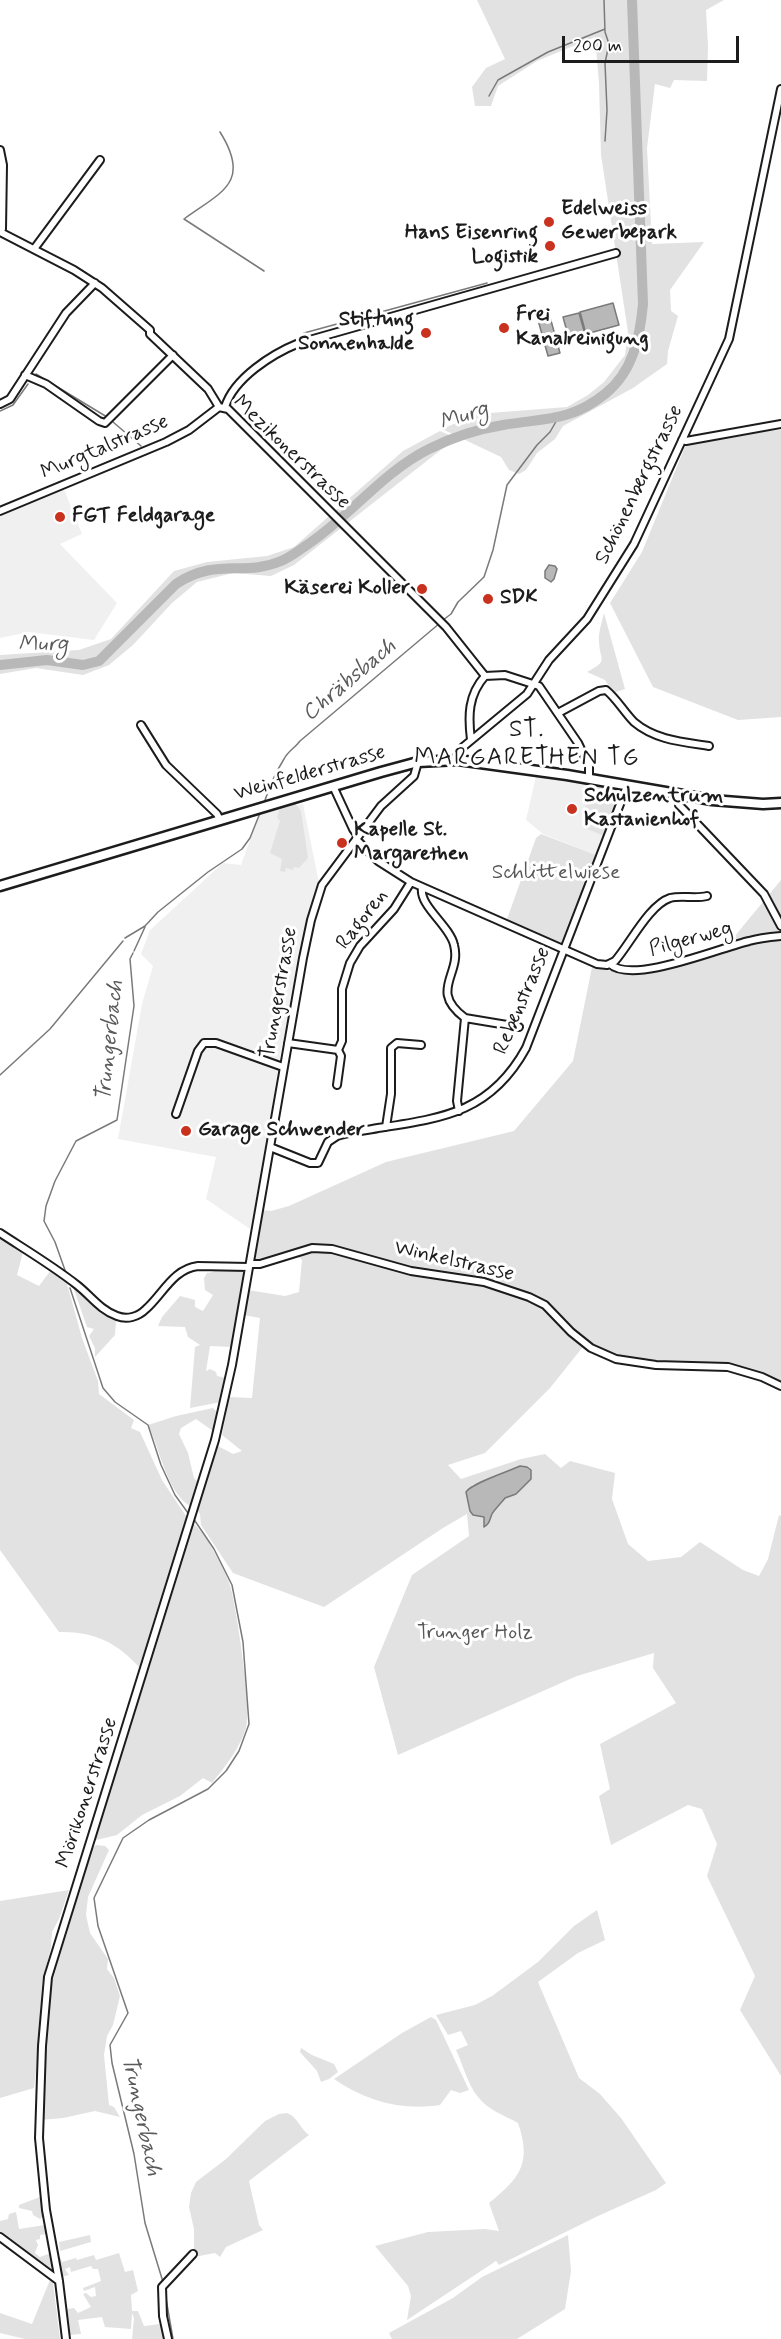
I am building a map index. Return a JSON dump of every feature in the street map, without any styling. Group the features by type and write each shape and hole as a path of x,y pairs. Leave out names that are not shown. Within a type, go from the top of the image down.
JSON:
{"main road":[{"name":"Weinfelderstrasse","path":"0,886 418,762 458,760 679,795 741,803 781,803"}],"street":[{"name":"Schönenbergstrasse","path":"458,760 459,752 471,740 522,699 545,665 587,619 634,544 729,339 781,89"},
{"path":"0,150 3,165 2,229 0,232"},
{"path":"34,249 100,160"},
{"name":"Mezikonerstrasse","path":"0,232 64,263 95,284 150,330 150,334 208,389 222,407 441,622 485,676"},
{"name":"Murgtalstrasse","path":"0,510 166,442 189,430 222,407 229,395 269,358 299,343 616,253"},
{"path":"0,404 10,399 66,313 95,284"},
{"path":"25,375 46,384 99,422 105,423 173,355"},
{"path":"682,440 781,424"},
{"path":"471,740 468,721 470,706 474,692 485,676 506,675 534,684 542,689 585,755 589,766 589,779"},
{"path":"558,713 599,691 606,690 635,722 647,731 673,740 709,746"},
{"path":"141,725 166,765 220,820"},
{"name":"Trungerstrasse","path":"250,1265 303,958 319,893 326,879 386,801 414,776 418,762"},
{"name":"Pilgerweg","path":"333,786 357,838 378,861 422,888 562,951 597,964 610,964 615,968 628,969 658,968 749,941 781,936"},
{"name":"Rebenstrasse","path":"270,1148 315,1164 320,1162 327,1144 335,1137 437,1118 459,1111 492,1092 516,1065 526,1048 627,786"},
{"path":"679,795 679,805 764,894 781,926"},
{"name":"Ragoren","path":"337,1085 341,1056 338,1050 342,1041 342,989 350,963 360,946 394,909 411,882"},
{"path":"422,888 422,896 453,941 455,953 447,993 452,1006 465,1018 519,1027"},
{"path":"610,964 661,903 673,898 708,896"},
{"path":"459,1111 457,1101 465,1018"},
{"path":"176,1114 198,1051 204,1044 216,1043 284,1067"},
{"path":"288,1043 338,1050"},
{"path":"386,1127 391,1094 390,1048 397,1043 421,1045"},
{"path":"0,1233 77,1285 103,1309 123,1317 135,1316 144,1312 170,1282 190,1268 250,1265"},
{"name":"Winkelstrasse","path":"250,1265 312,1248 332,1249 411,1271 474,1280 529,1297 545,1305 571,1332 591,1348 616,1359 656,1365 729,1367 762,1377 781,1386"},
{"name":"Mörikonerstrasse","path":"66,2339 59,2281 46,2210 39,2138 42,2046 48,1977 215,1440 232,1365 250,1265"},
{"path":"0,2237 59,2281"},
{"path":"168,2339 163,2316 162,2287 193,2254"}],"shaded area":[{"path":"613,303 619,325 586,334 580,312"},
{"path":"579,313 585,334 569,339 563,317"},
{"path":"550,317 560,353 548,356 538,320"},
{"path":"63,487 82,534 60,544 117,603 94,640 29,632 0,638 0,512"},
{"path":"549,565 557,569 551,582 545,578 545,571"},
{"name":"Schulzentrum Kastanienhof","path":"536,776 619,790 620,798 596,855 543,834 526,820"},
{"path":"303,804 319,883 302,945 279,1062 260,1187 250,1229 206,1199 216,1157 118,1139 142,1004 153,966 141,954 150,930 223,863 241,865 258,817 262,813"},
{"path":"520,1466 531,1470 531,1479 516,1494 505,1498 484,1527 484,1517 473,1515 470,1511 466,1492 482,1481"}],"green space":[{"path":"477,0 724,0 706,10 707,81 674,80 670,88 655,84 647,148 652,244 704,242 670,290 671,311 678,316 668,351 667,364 633,388 563,426 555,439 537,453 526,470 519,474 509,470 501,457 442,429 477,414 567,407 588,395 604,382 625,355 628,332 601,155 595,37 537,61 498,86 491,106 475,106 472,87 486,68 505,59"},
{"path":"781,430 781,717 738,720 653,687 610,603 642,552 689,437"},
{"path":"440,431 456,438 294,565 271,576 233,573 197,582 172,603 133,645 109,665 83,675 36,668 0,674 0,655 79,650 111,639 174,571 207,562 267,556 294,547 403,451"},
{"path":"604,613 625,689 613,693 605,680 587,672 602,660 599,639"},
{"path":"589,785 618,790 620,798 604,836 585,828 583,821"},
{"path":"294,802 301,811 308,858 299,868 294,867 293,870 286,868 285,872 280,871 282,859 270,853 280,821 277,817 281,806"},
{"name":"Schlittelwiese","path":"541,834 596,855 560,945 506,922 536,838"},
{"name":"Trunger Holz","path":"781,880 781,1384 746,1369 650,1362 613,1355 586,1343 550,1388 485,1453 448,1465 461,1479 521,1459 545,1454 561,1468 570,1461 615,1473 612,1499 628,1544 648,1561 681,1557 700,1542 743,1570 759,1576 768,1559 779,1515 781,1516 781,2076 740,2010 755,1976 707,1876 717,1844 702,1809 688,1805 611,1845 599,1796 610,1789 600,1744 676,1703 653,1668 654,1653 577,1676 398,1755 374,1667 412,1575 469,1536 467,1514 324,1607 233,1573 201,1525 197,1509 218,1446 233,1454 242,1451 222,1435 229,1397 252,1398 260,1318 243,1315 248,1290 285,1296 299,1292 302,1260 296,1254 262,1262 255,1259 262,1210 271,1211 289,1206 386,1162 514,1131 573,1061 592,967 617,972 726,951 725,948","holes":["520,1466 531,1479 516,1494 505,1498 485,1518 476,1516 472,1485"]},
{"path":"0,1236 23,1252 17,1275 39,1286 51,1270 66,1280 82,1338 98,1381 99,1394 134,1420 131,1428 140,1432 162,1480 186,1516 183,1537 139,1667 122,1651 103,1640 71,1632 59,1632 0,1550"},
{"path":"212,1268 243,1270 245,1274 231,1347 210,1346 206,1371 210,1369 216,1372 217,1376 226,1378 221,1402 190,1408 195,1347 200,1345 188,1337 185,1327 158,1326 162,1317 180,1296 195,1300 195,1307 203,1311 213,1295 205,1290 204,1278 207,1273 213,1272"},
{"path":"72,1284 116,1320 115,1335 95,1357 95,1348 89,1336 94,1329 87,1327"},
{"path":"213,1408 218,1413 213,1431 196,1419 181,1428 179,1434 188,1453 194,1478 198,1482 192,1507 183,1501 170,1482 148,1425"},
{"path":"193,1523 203,1534 218,1559 232,1593 245,1680 246,1728 236,1750 212,1783 203,1778 180,1796 142,1815 117,1835 92,1841"},
{"path":"96,1845 105,1846 109,1850 88,1897 86,1915 90,1933 108,1959 107,1969 114,1978 120,1996 113,2025 107,2036 104,2055 109,2105 114,2107 120,2117 95,2111 40,2120 50,1979 88,1852"},
{"path":"69,1890 52,1932 51,1947 42,1984 34,2088 0,2098 0,1901"},
{"path":"597,1910 605,1940 578,1953 538,1982 579,2078 600,2094 621,2118 666,2183 656,2190 499,2265 496,2261 407,2320 411,2296 408,2286 375,2246 428,2232 485,2229 499,2231 489,2203 509,2186 515,2177 520,2169 524,2149 518,2123 491,2109 478,2097 468,2081 456,2050 468,2045 461,2031 448,2035 436,2015 475,2005 492,1996 538,1962 574,1926"},
{"path":"431,2017 436,2020 469,2090 460,2093 451,2090 440,2105 412,2107 371,2098 334,2079 402,2033"},
{"path":"301,2048 334,2064 338,2072 321,2082 317,2071 300,2052"},
{"path":"287,2113 294,2117 309,2135 249,2181 259,2225 263,2230 226,2247 220,2257 215,2253 194,2257 194,2229 189,2207 191,2193 196,2182 226,2159 265,2121"},
{"path":"40,2197 44,2216 40,2219 33,2215 32,2211 19,2208 19,2205"},
{"path":"16,2212 19,2229 45,2225 47,2234 40,2235 40,2239 36,2240 38,2245 35,2253 40,2257 51,2253 54,2274 0,2236 0,2221 8,2219 9,2214"},
{"path":"90,2235 91,2242 60,2251 59,2242"},
{"path":"568,2235 571,2271 565,2309 517,2339 392,2339 389,2333 453,2298 482,2277"},
{"path":"119,2253 125,2272 133,2270 138,2291 131,2295 132,2311 138,2311 144,2326 160,2324 164,2339 132,2339 134,2318 132,2313 131,2329 105,2327 102,2317 78,2320 81,2334 68,2335 67,2309 74,2308 78,2313 91,2307 83,2294 96,2296 95,2287 84,2291 83,2288 101,2281 98,2269 93,2269 91,2266 71,2272 70,2267 65,2269 69,2275 60,2277 57,2258 60,2257 62,2262 94,2255 96,2260"},
{"path":"52,2275 60,2339 25,2339 0,2333 0,2313 32,2324"}],"waterway":[{"path":"604,0 605,32 609,44 605,63 607,110 605,141"},
{"name":"Murg","path":"0,665 47,660 83,665 99,661 176,584 190,576 217,569 255,568 284,560 336,523 396,470 429,449 484,429 556,417 580,410 615,385 629,365 640,329 643,304 632,0"},
{"path":"489,96 498,80 548,52 605,29"},
{"path":"220,132 233,163 232,175 220,193 184,219 264,271"},
{"path":"304,333 487,283"},
{"path":"36,374 107,417"},
{"path":"0,411 13,405 28,384"},
{"name":"Chräbsbach","path":"443,620 484,577 493,550 507,485 537,445 550,432 558,418"},
{"path":"113,422 141,446"},
{"name":"Chräbsbach","path":"264,803 275,775 286,756 300,741 440,623"},
{"name":"Chräbsbach","path":"125,938 145,926 158,912 208,872 242,849 250,838 260,813"},
{"name":"Trungerbach","path":"134,951 145,927"},
{"name":"Chräbsbach","path":"0,1075 50,1029 123,941"},
{"name":"Trungerbach","path":"66,1273 55,1242 44,1221 46,1206 55,1181 76,1141 117,1120 134,1006 130,959 133,953"},
{"name":"Trungerbach","path":"70,1288 103,1388 115,1402 148,1425 161,1465 175,1495 188,1513"},
{"name":"Trungerbach","path":"163,2282 145,2223 134,2154 112,2063 110,2045 128,2013 98,1926 94,1898 123,1838 149,1820 208,1789 226,1771 239,1751 249,1724 243,1642 232,1585 214,1549 193,1518"},
{"name":"Trungerbach","path":"165,2293 173,2339"}],"place":[{"name":"Edelweiss Gewerbepark","path":"549,222"},
{"name":"Hans Eisenring Logistik","path":"550,246"},
{"name":"Frei Kanalreinigung","path":"504,328"},
{"name":"Stiftung Sonnenhalde","path":"426,333"},
{"name":"FGT Feldgarage","path":"60,517"},
{"name":"Käserei Koller","path":"422,589"},
{"name":"SDK","path":"488,599"},
{"name":"Schulzentrum Kastanienhof","path":"572,809"},
{"name":"Kapelle St. Margarethen","path":"342,843"},
{"name":"Garage Schwender","path":"186,1131"}],"district":[{"name":"ST. MARGARETHEN TG","path":"527,745"}]}
